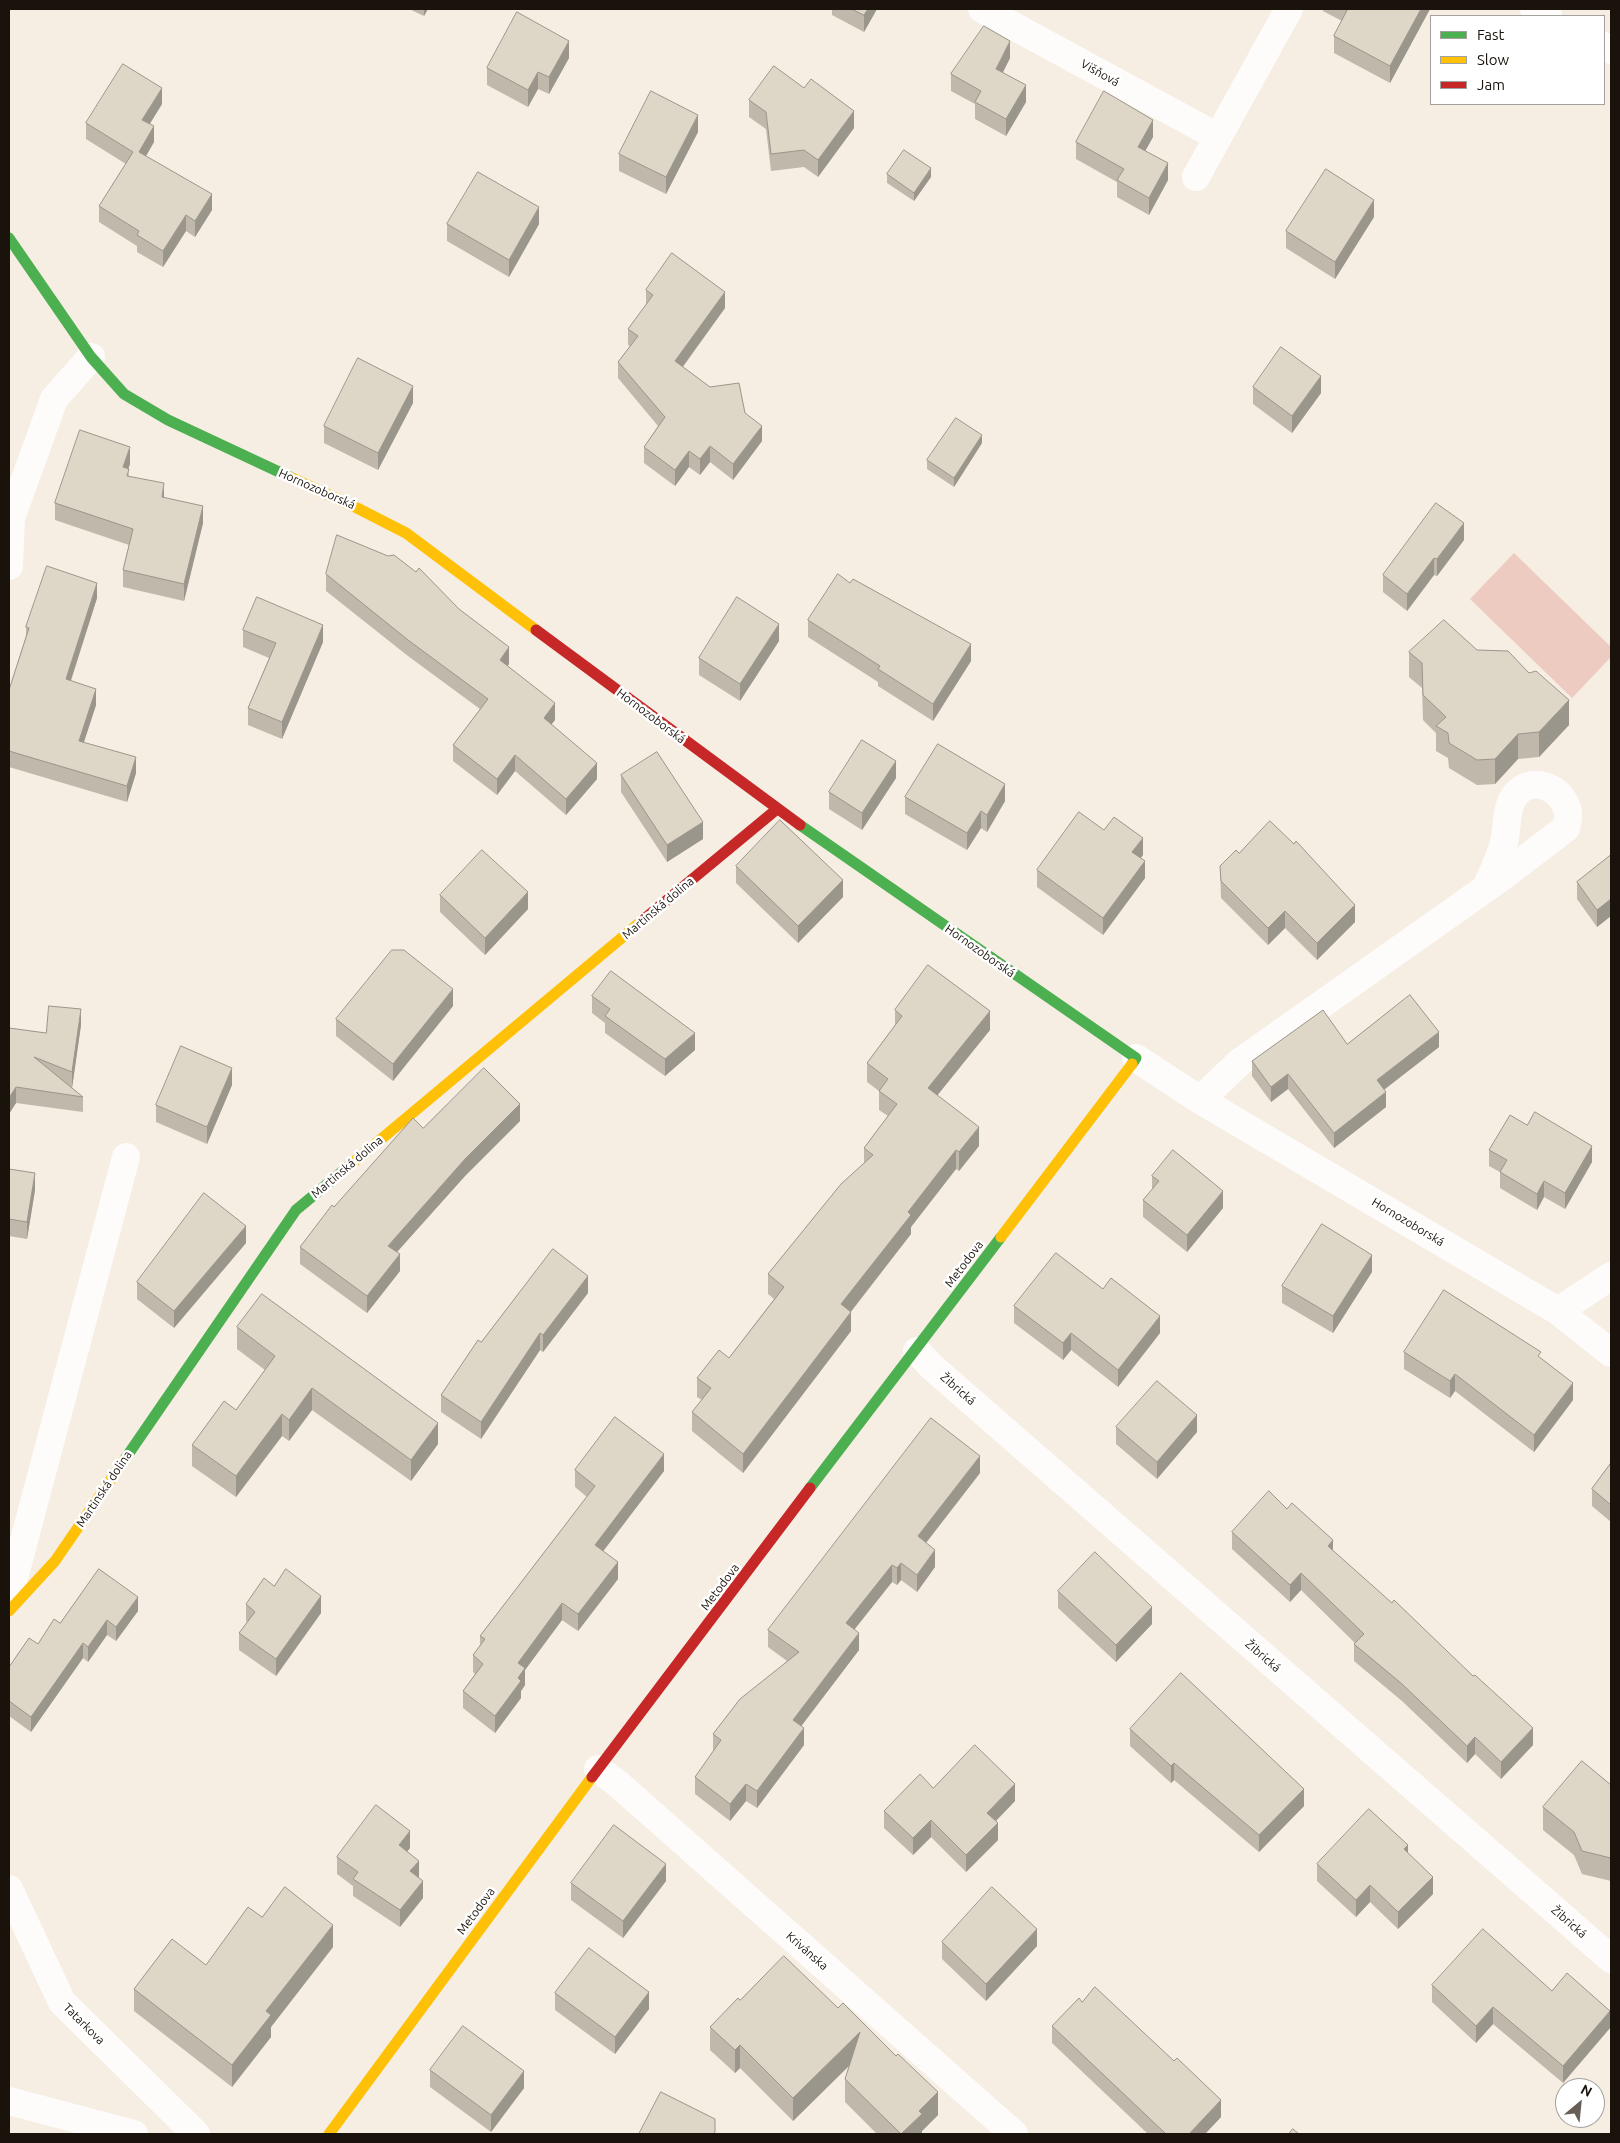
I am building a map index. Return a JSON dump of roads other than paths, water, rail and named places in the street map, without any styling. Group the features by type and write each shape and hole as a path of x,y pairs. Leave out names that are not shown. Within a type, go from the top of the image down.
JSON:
{"street":[{"name":"Višňová","path":"982,9 1218,137"},
{"path":"1196,177 1289,9"},
{"path":"1534,9 1546,15"},
{"name":"Hornozoborská","path":"9,238 91,357 106,375 129,397 159,416 238,454 368,512 406,533 777,809 1136,1058 1200,1100 1558,1310 1611,1353"},
{"path":"9,562 11,518 54,399 91,357"},
{"name":"Martinská dolina","path":"9,1611 54,1561 296,1210 777,809"},
{"path":"1200,1100 1240,1062 1485,889"},
{"name":"Metodova","path":"328,2134 598,1769 1136,1058"},
{"path":"9,1597 126,1157"},
{"path":"1558,1310 1611,1276"},
{"name":"Žibrická","path":"916,1351 1611,1959"},
{"name":"Krivánska","path":"598,1769 1014,2134"},
{"name":"Tatarkova","path":"9,1889 62,2002 196,2134"},
{"path":"9,2101 134,2134"}]}
